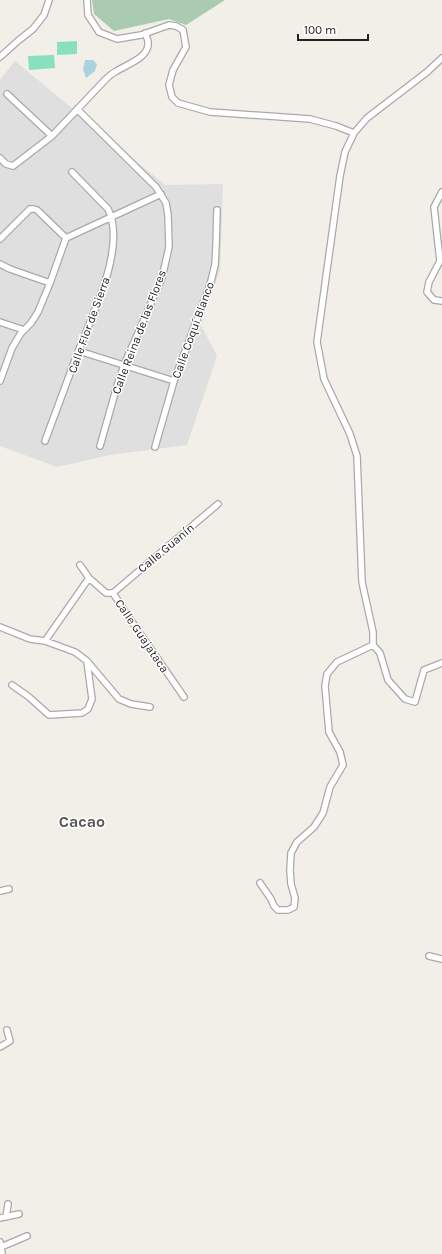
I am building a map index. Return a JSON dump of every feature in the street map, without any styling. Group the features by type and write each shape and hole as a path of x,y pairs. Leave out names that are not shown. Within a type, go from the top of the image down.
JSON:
{"street":[{"path":"0,57 33,29 44,15 48,0"},
{"path":"87,0 88,15 99,32 118,39 145,33 169,25 176,26 182,30 186,48 173,70 169,85 172,97 178,102 210,112 310,119 336,126 354,133"},
{"path":"0,158 6,164 13,166 52,136 114,72 141,57 147,49 149,43 145,33"},
{"path":"442,58 427,72 374,111 354,133 346,152 340,176 317,342 324,380 350,434 357,456 362,582 373,632 373,645 380,653 388,680 406,699 415,702 424,670 442,663"},
{"path":"8,94 52,136"},
{"name":"Calle Reina de las Flores","path":"77,109 156,187 166,203 168,215 169,247 162,278 124,365 100,446"},
{"path":"72,172 108,209 112,216"},
{"path":"442,192 434,207 440,261 429,282 427,292 434,300 442,301"},
{"path":"0,379 12,348 21,333 31,323 38,312 66,238 161,194"},
{"path":"0,239 30,209 37,210 66,238"},
{"name":"Calle Coquí Blanco","path":"155,447 174,381 210,285 215,265 217,210"},
{"name":"Calle Flor de Sierra","path":"45,441 107,277 113,243 112,216"},
{"path":"0,264 50,283"},
{"path":"0,322 24,330"},
{"path":"79,351 174,381"},
{"name":"Calle Guanín","path":"113,593 218,504"},
{"name":"Calle Guajataca","path":"80,565 89,578 106,593 113,593 184,697"},
{"path":"45,641 89,578"},
{"path":"0,627 30,639 45,641 75,652 87,661 119,699 131,704 150,707"},
{"path":"260,883 278,910 288,910 294,907 295,898 291,884 290,870 291,853 297,842 314,828 323,813 330,787 343,765 340,752 329,732 325,686 327,674 336,662 373,645"},
{"path":"12,685 29,697 49,715 82,713 88,709 92,699 87,661"},
{"path":"0,892 10,889"},
{"path":"429,956 442,959"},
{"path":"0,1047 10,1041 7,1030"},
{"path":"3,1218 8,1204"},
{"path":"3,1218 19,1214"},
{"path":"2,1254 0,1244 27,1236"}],"shaded area":[{"path":"15,61 165,185 223,184 220,270 201,325 217,356 187,445 110,455 57,467 0,446 0,80"}],"green space":[{"path":"92,0 225,0 186,25 169,19 114,31 94,14"},
{"path":"77,41 77,54 57,55 57,42"},
{"path":"54,55 55,68 29,70 28,56"}],"water":[{"path":"85,60 93,60 97,64 95,71 86,78 83,69"}],"district":[{"name":"Cacao","path":"82,821"}]}
